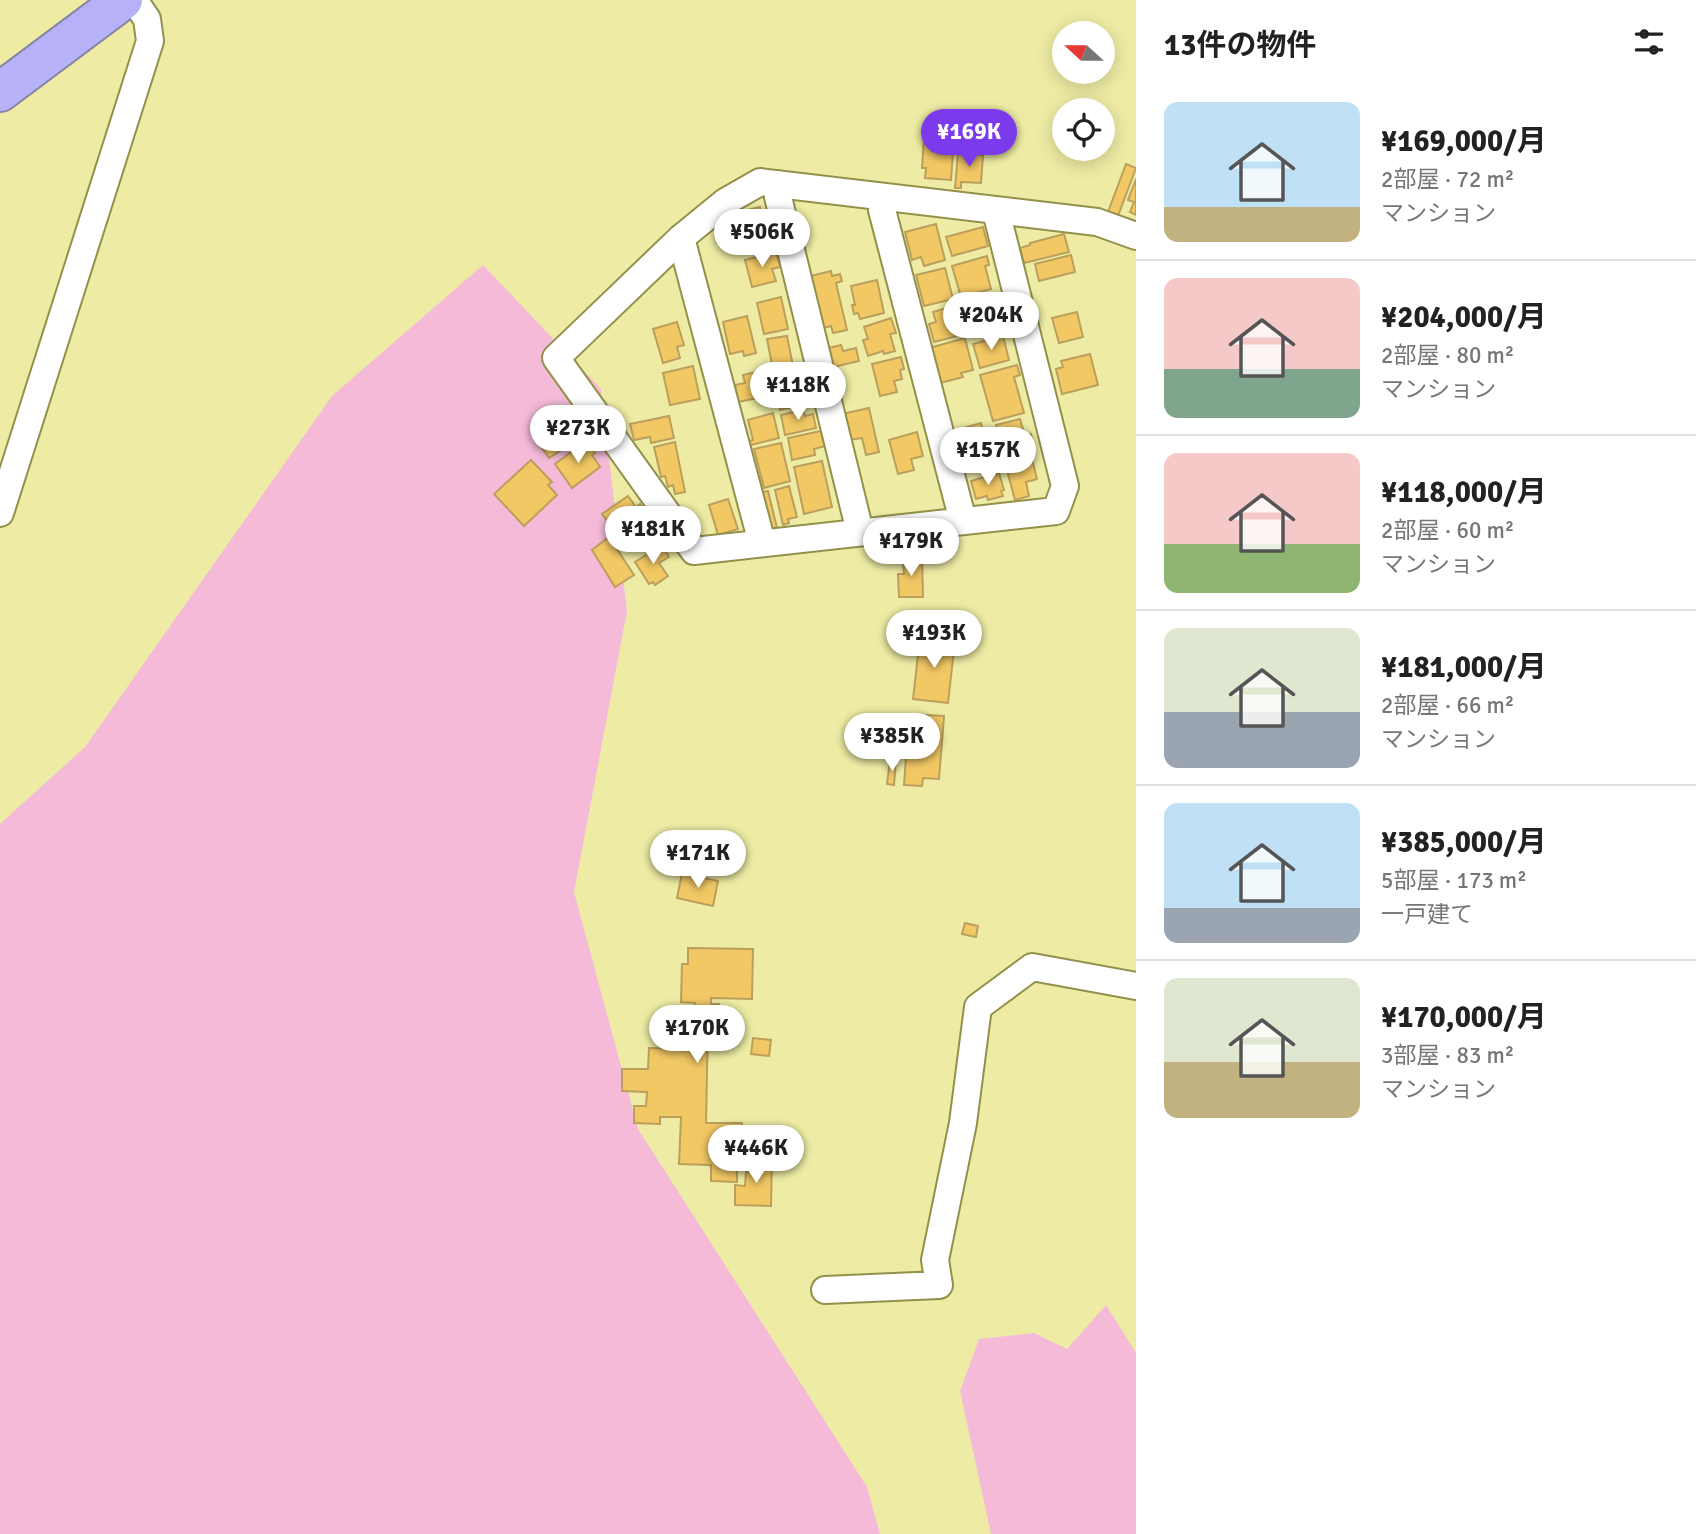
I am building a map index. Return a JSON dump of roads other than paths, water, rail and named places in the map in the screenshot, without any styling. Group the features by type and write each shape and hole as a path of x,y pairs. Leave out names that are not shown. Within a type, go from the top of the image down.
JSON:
{"highway":[{"path":"0,92 123,0"}],"street":[{"path":"0,513 150,41 147,19 134,0"},
{"path":"996,211 1065,486 1056,511 694,551 556,358 681,238 725,202 760,182 1097,222 1136,236"},
{"path":"779,184 778,197 860,532"},
{"path":"884,197 882,210 963,521"},
{"path":"681,238 762,543"},
{"path":"825,1290 939,1285 935,1260 963,1123 978,1007 1032,967 1136,986"}]}
